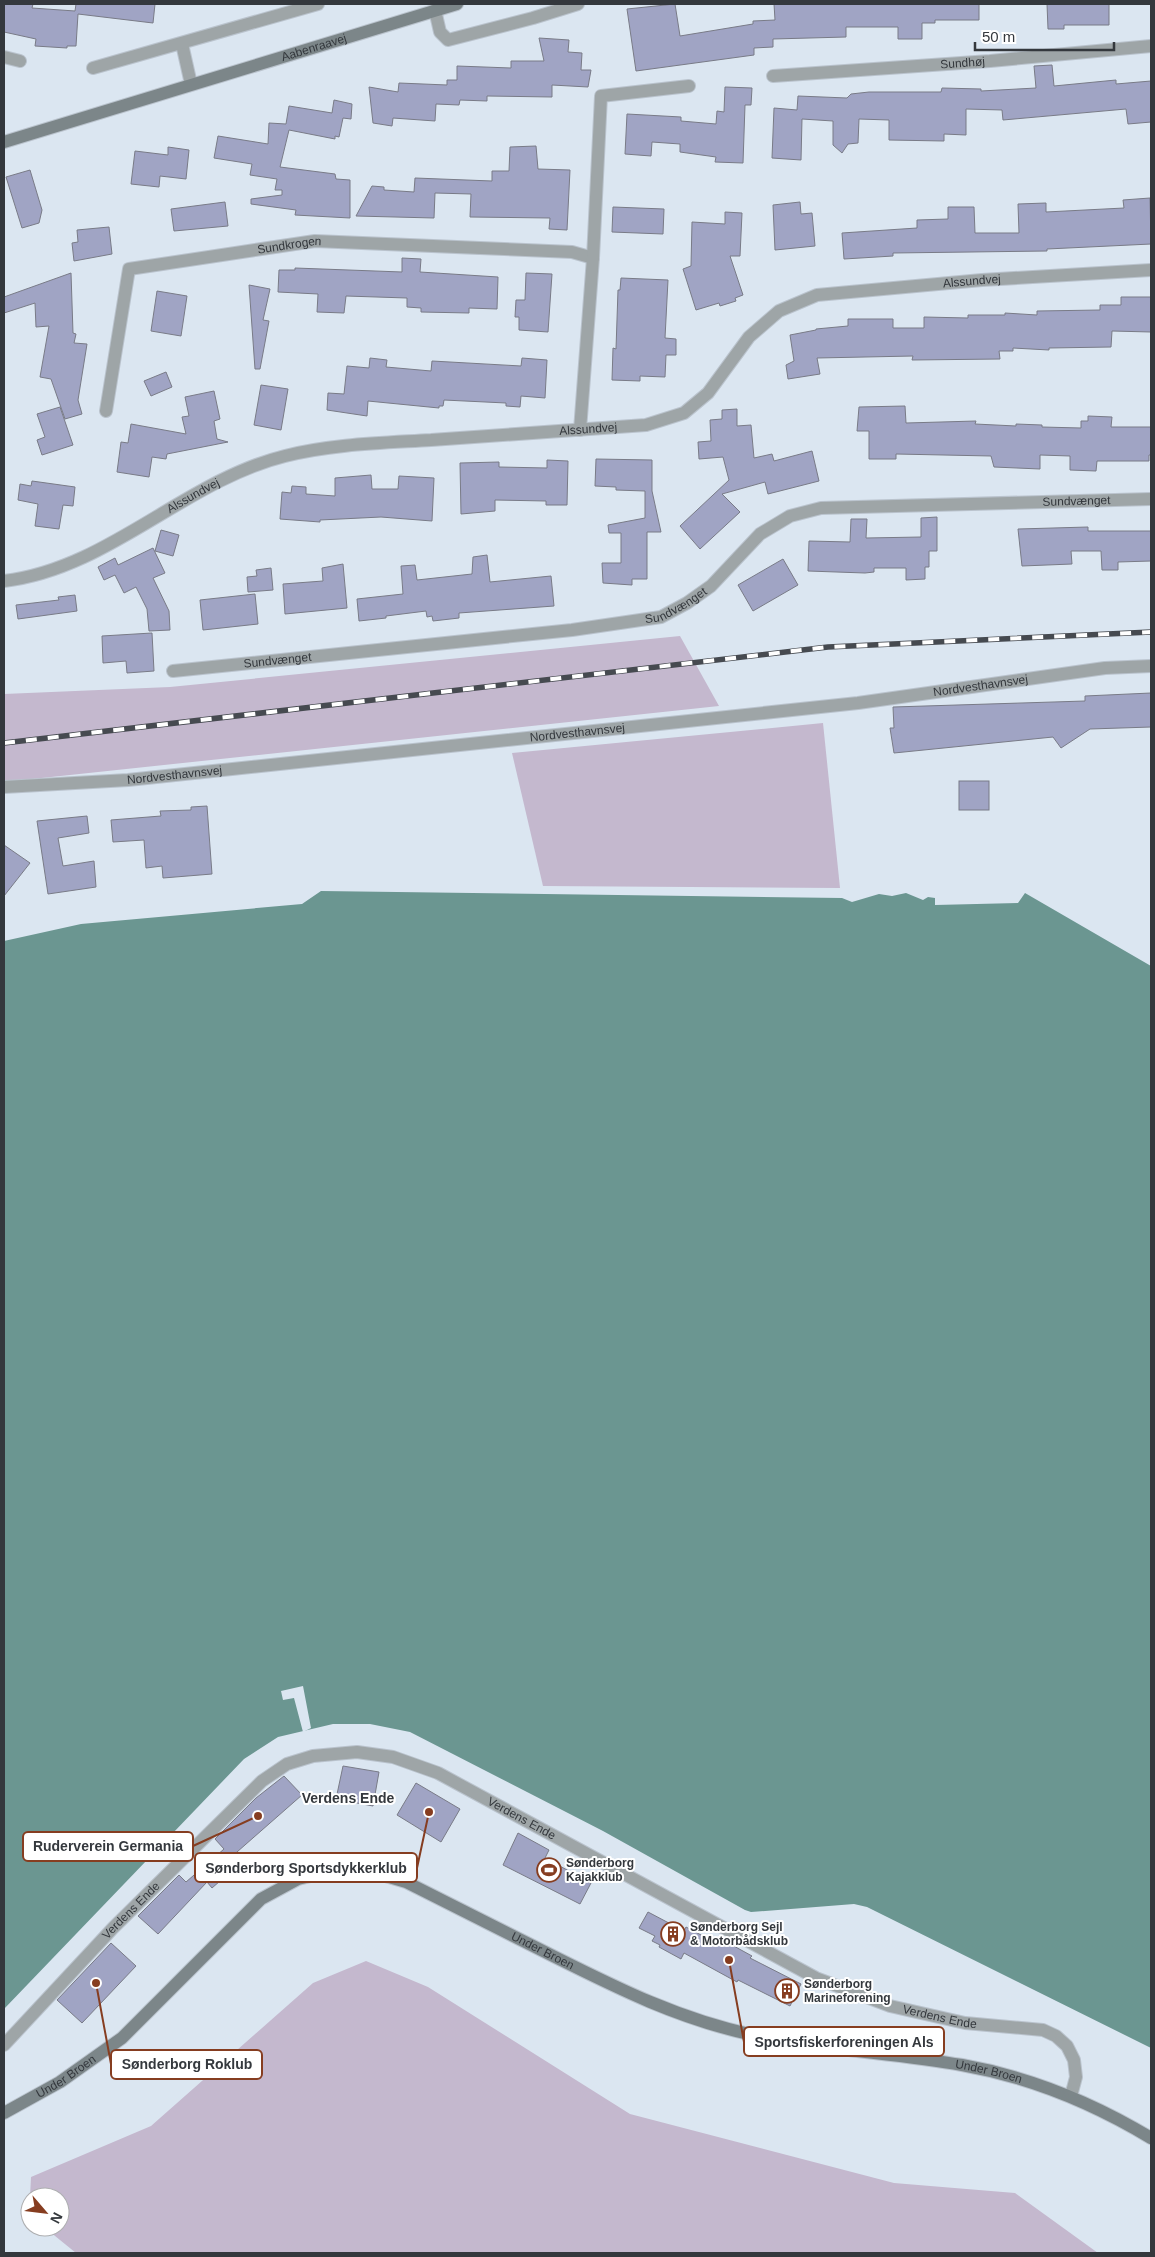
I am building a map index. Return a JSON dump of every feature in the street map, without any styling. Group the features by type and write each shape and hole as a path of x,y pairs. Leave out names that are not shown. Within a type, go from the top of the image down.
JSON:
{"street":[{"path":"93,68 318,4"},
{"name":"Aabenraavej","path":"4,142 457,4"},
{"path":"435,10 440,32 448,40 578,4"},
{"path":"182,44 191,84"},
{"name":"Sundhøj","path":"773,76 990,61 1151,46"},
{"path":"4,57 20,60"},
{"path":"580,430 594,258 601,96 689,86"},
{"name":"Sundkrogen","path":"106,411 129,269 315,241 572,252 594,258"},
{"name":"Alssundvej","path":"4,582 19,580 74,562 227,477 284,456 343,446 646,425 684,413 708,393 749,337 779,311 817,295 982,280 1151,270"},
{"name":"Sundvænget","path":"173,671 572,630 661,617 688,603 710,586 760,534 790,516 821,508 1151,499"},
{"name":"Nordvesthavnsvej","path":"4,787 138,779 848,704 1105,668 1151,666"},
{"name":"Verdens Ende","path":"4,2045 113,1928 233,1807 262,1781 287,1764 304,1758 357,1752 393,1757 438,1773 816,1978 890,2006 965,2023 1043,2030 1056,2036 1067,2046 1074,2060 1076,2077 1071,2096"},
{"name":"Under Broen","path":"4,2113 60,2082 122,2038 261,1899 298,1879 331,1871 372,1872 406,1882 640,2000 693,2019 753,2035 833,2049 962,2065 1007,2075 1071,2096 1125,2122 1151,2138"}],"shaded area":[{"path":"680,636 719,706 4,782 4,694 170,687"},
{"path":"823,723 840,888 543,886 512,753"},
{"path":"321,891 842,898 852,902 879,894 892,896 906,893 923,900 928,897 935,898 935,905 1018,903 1025,893 1151,966 1151,2048 867,1907 854,1904 751,1912 745,1910 603,1831 410,1732 370,1724 333,1724 278,1737 244,1759 4,2009 4,941 81,924 302,904"},
{"path":"366,1961 428,1987 630,2114 894,2183 1015,2193 1098,2253 76,2253 56,2237 70,2237 70,2187 30,2187 31,2177 151,2126 313,1983"}],"pier":[{"path":"303,1686 311,1728 303,1732 294,1698 283,1700 281,1691"}],"building":[{"path":"4,4 33,4 32,8 75,11 76,4 155,4 153,23 78,14 76,46 67,46 67,48 35,46 36,39 4,32"},
{"path":"675,4 680,36 753,24 753,21 775,20 774,4 979,4 979,20 935,20 935,23 922,23 922,39 898,39 898,27 846,27 846,37 773,39 773,47 754,48 754,55 636,71 627,9"},
{"path":"1047,4 1109,4 1109,25 1064,25 1064,29 1048,29"},
{"path":"539,38 569,40 568,52 582,53 581,70 591,70 588,87 552,85 552,97 487,96 487,101 460,100 459,105 436,104 435,121 393,118 392,126 373,123 369,87 398,92 399,83 447,85 447,80 457,80 457,66 511,68 511,61 544,61"},
{"path":"1052,65 1054,86 1116,80 1116,84 1151,81 1151,122 1128,124 1126,109 1003,120 1002,110 966,109 966,135 944,134 944,141 889,140 889,120 859,119 858,143 848,144 842,153 833,145 833,121 802,119 801,160 772,158 774,108 797,110 798,96 847,98 851,94 869,92 941,92 942,88 981,89 981,91 1036,88 1034,66"},
{"path":"725,87 752,88 751,105 745,105 743,163 715,162 716,157 680,152 680,144 652,142 651,156 625,154 627,114 681,117 681,121 716,124 717,111 724,112"},
{"path":"334,100 352,104 351,119 343,118 339,137 335,136 335,139 289,130 280,167 335,174 336,179 350,180 350,218 295,215 296,210 251,204 251,199 282,195 282,190 275,190 277,179 250,175 252,164 214,158 218,136 268,144 269,123 286,124 289,106 332,113"},
{"path":"536,146 538,169 570,170 567,230 549,229 550,218 470,217 471,194 435,193 434,218 356,216 372,186 384,187 384,190 414,192 415,178 492,181 492,171 509,171 510,147"},
{"path":"168,147 189,150 186,179 160,176 159,187 131,184 135,151 168,155"},
{"path":"30,170 42,210 39,223 22,228 6,177"},
{"path":"1150,198 1151,244 1047,249 1047,251 893,253 893,256 844,259 842,233 917,228 917,220 948,219 948,207 974,207 975,233 1019,233 1018,204 1046,203 1046,212 1124,208 1123,200"},
{"path":"225,202 228,226 174,231 171,209"},
{"path":"800,202 801,214 812,213 815,246 775,250 773,205"},
{"path":"613,207 664,209 663,234 612,232"},
{"path":"725,212 742,213 740,256 730,256 743,295 735,298 736,301 720,306 719,303 696,310 683,269 691,266 692,222 725,224"},
{"path":"109,227 112,254 74,261 72,243 78,242 77,230"},
{"path":"402,258 421,259 420,272 498,277 497,309 469,308 469,313 421,312 421,308 407,307 407,298 346,296 344,313 317,312 318,294 278,292 279,270 295,270 295,268 402,272"},
{"path":"71,273 73,333 76,334 74,343 87,344 78,400 82,414 65,419 51,379 40,377 49,326 36,327 35,303 4,313 4,297"},
{"path":"526,273 552,274 548,332 519,330 519,317 515,317 516,300 525,300"},
{"path":"621,278 668,280 665,338 676,339 676,355 666,355 665,377 640,376 640,381 612,380 613,348 616,349 618,290 620,290"},
{"path":"249,285 270,289 263,320 269,321 260,369 255,369"},
{"path":"157,291 187,296 181,336 151,331"},
{"path":"1121,297 1151,297 1151,332 1112,331 1111,347 1049,348 1049,350 1013,348 1013,351 999,351 1000,359 912,360 913,356 817,358 820,374 788,379 786,365 794,361 790,335 816,329 848,326 848,319 893,319 893,328 924,328 924,317 968,318 968,315 1005,315 1005,313 1037,315 1037,311 1100,310 1100,305 1121,305"},
{"path":"370,358 387,360 386,367 431,371 432,361 521,366 522,358 547,360 545,398 521,396 520,407 506,406 506,403 444,400 443,406 439,406 439,408 368,401 367,416 327,410 328,393 344,394 347,366 369,368"},
{"path":"166,372 172,387 151,396 144,381"},
{"path":"261,385 288,389 281,430 254,425"},
{"path":"214,391 220,419 214,421 217,439 228,442 167,454 166,459 152,457 149,477 117,472 121,442 128,443 131,424 186,434 182,417 189,416 185,397"},
{"path":"905,406 906,423 976,421 975,424 1016,426 1016,424 1081,428 1081,421 1088,421 1088,416 1112,417 1111,427 1151,427 1151,455 1149,455 1149,461 1097,461 1096,471 1070,470 1070,456 1040,455 1040,469 994,467 991,456 896,454 896,459 869,459 869,431 857,431 859,407"},
{"path":"60,407 73,445 42,455 37,440 45,437 37,414"},
{"path":"737,409 737,426 751,425 754,458 772,454 774,461 812,451 819,481 768,494 765,482 722,494 740,512 700,549 680,526 729,480 723,457 699,459 698,442 711,441 710,420 722,419 722,410"},
{"path":"596,459 652,460 652,491 661,532 647,532 647,579 632,579 632,585 603,583 602,563 621,563 621,533 609,533 608,525 645,518 645,491 616,490 616,487 595,486"},
{"path":"547,460 568,461 567,505 546,505 546,501 495,500 495,511 461,514 460,463 499,462 499,467 547,468"},
{"path":"371,475 372,489 398,489 399,476 434,478 432,521 381,517 320,520 320,522 280,519 282,492 291,493 292,486 306,487 306,494 335,496 335,478"},
{"path":"32,481 75,487 73,506 63,505 59,529 35,526 38,504 18,500 20,484 31,486"},
{"path":"937,517 937,551 929,551 929,567 925,567 925,579 906,580 906,568 874,568 874,572 865,573 808,571 809,541 850,542 851,519 867,519 866,538 921,537 921,518"},
{"path":"1088,527 1088,531 1151,531 1151,561 1118,562 1118,570 1102,570 1101,551 1071,551 1072,564 1022,566 1018,529"},
{"path":"161,530 179,535 173,556 155,551"},
{"path":"153,548 165,573 153,578 169,611 170,630 149,631 147,609 136,587 124,593 115,575 104,580 98,567 115,558 118,565"},
{"path":"487,555 490,582 551,576 554,606 459,613 459,618 433,621 432,616 427,617 426,611 359,621 357,599 403,594 401,566 415,565 417,580 472,574 473,557"},
{"path":"783,559 798,585 753,611 738,585"},
{"path":"343,564 347,608 285,614 283,584 323,581 322,568"},
{"path":"271,568 273,590 248,592 247,577 257,576 256,570"},
{"path":"255,594 258,624 203,630 200,600"},
{"path":"75,595 77,611 18,619 16,605 59,600 58,597"},
{"path":"152,633 154,671 127,673 126,661 103,663 102,636"},
{"path":"1151,693 1151,727 1090,729 1061,748 1053,737 894,753 890,728 894,728 893,707 1085,701 1085,696"},
{"path":"959,781 989,781 989,810 959,810"},
{"path":"207,806 212,874 163,878 162,866 146,868 144,840 113,842 111,820 161,816 160,811 191,810 191,807"},
{"path":"87,816 89,833 58,838 63,866 94,861 96,887 48,894 37,821"},
{"path":"4,845 30,863 4,896"},
{"path":"343,1766 379,1772 373,1806 336,1799"},
{"path":"284,1776 302,1795 229,1859 236,1867 212,1888 207,1882 158,1934 138,1916 179,1875 186,1882 224,1849 215,1839 256,1798"},
{"path":"416,1783 460,1809 441,1842 397,1815"},
{"name":"Sønderborg Kajakklub","path":"518,1833 549,1850 545,1858 591,1883 580,1904 503,1865"},
{"path":"648,1912 684,1931 686,1927 718,1944 721,1939 752,1956 750,1958 801,1984 790,2006 738,1980 737,1982 684,1953 681,1959 659,1947 660,1945 652,1941 655,1936 639,1928"},
{"path":"111,1943 136,1966 82,2023 57,2000"}],"railway":[{"path":"4,743 828,647 1151,632"}],"place":[{"name":"Sønderborg Sportsdykkerklub","path":"429,1812"},
{"name":"Ruderverein Germania","path":"258,1816"},
{"name":"Sønderborg Kajakklub","path":"549,1870"},
{"name":"Sønderborg Sejl & Motorbådsklub","path":"673,1934"},
{"name":"Sportsfiskerforeningen Als","path":"729,1960"},
{"name":"Sønderborg Roklub","path":"96,1983"},
{"name":"Sønderborg Marineforening","path":"787,1991"}],"district":[{"name":"Verdens Ende","path":"348,1798"}]}
